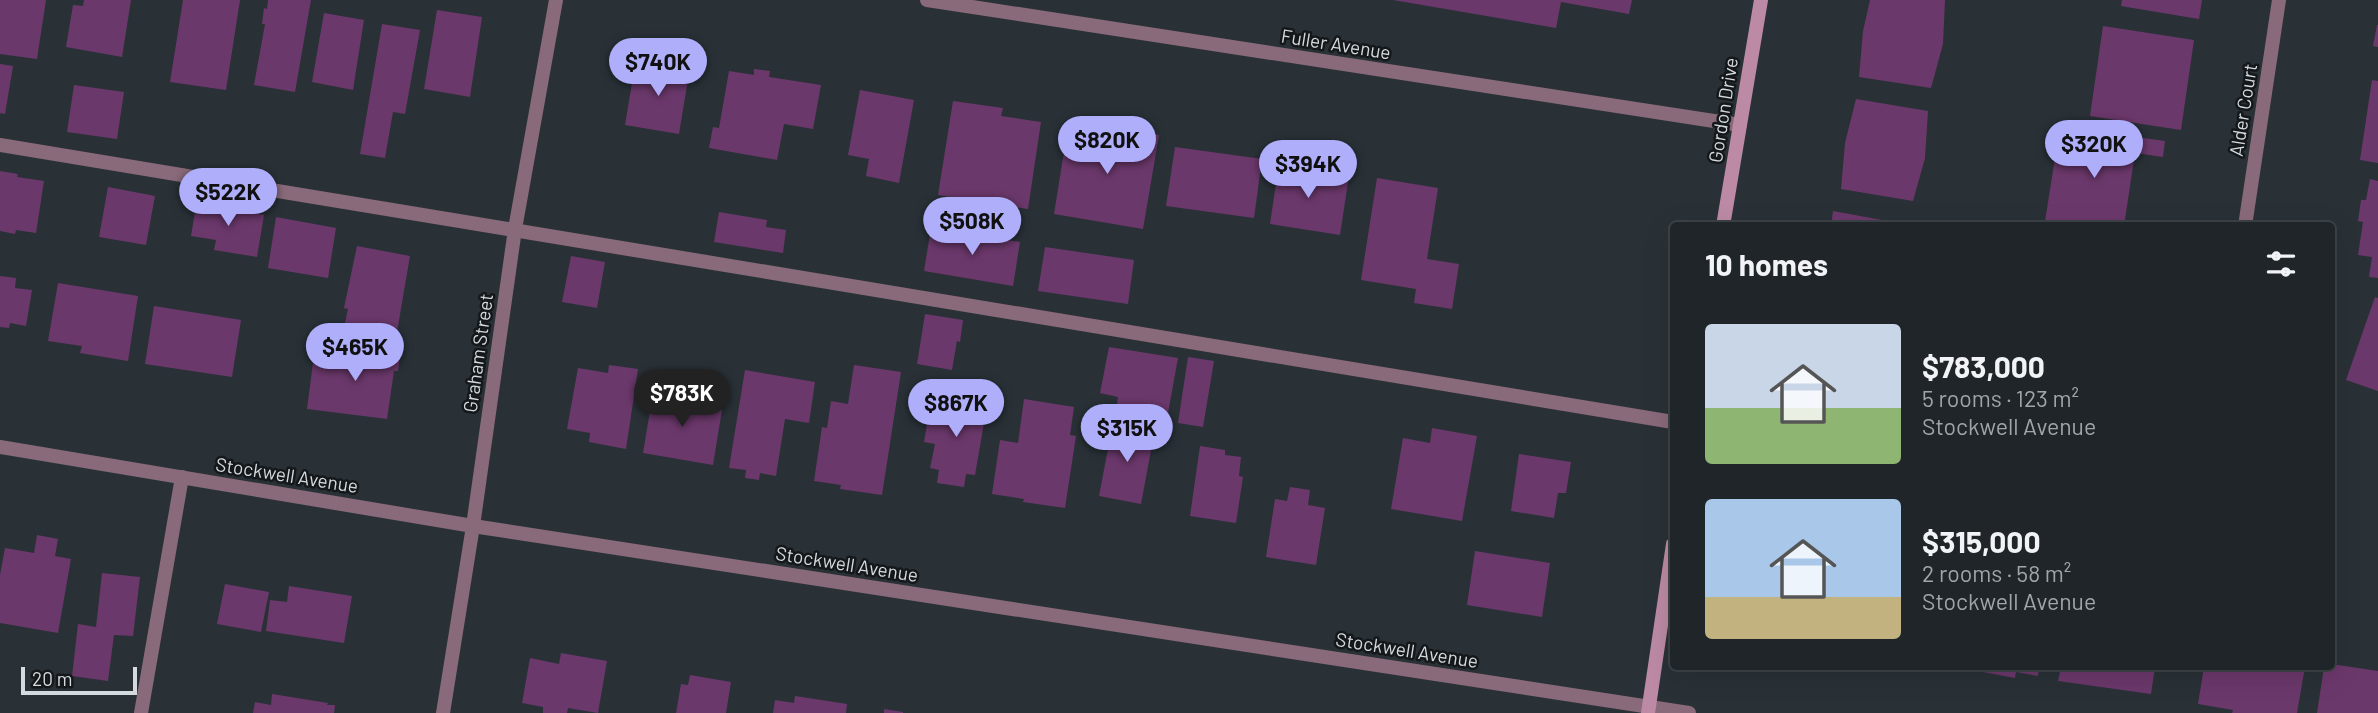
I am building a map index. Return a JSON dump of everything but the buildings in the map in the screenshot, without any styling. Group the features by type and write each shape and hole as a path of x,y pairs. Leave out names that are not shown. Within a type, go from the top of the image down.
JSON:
{"main road":[{"name":"Gordon Drive","path":"1724,222 1760,0"},
{"path":"1648,710 1670,564"}],"street":[{"name":"Graham Street","path":"443,713 473,526 515,229 556,0"},
{"name":"Fuller Avenue","path":"927,0 1740,125"},
{"name":"Alder Court","path":"2246,222 2279,0"},
{"path":"0,145 1670,422"},
{"name":"Stockwell Avenue","path":"0,447 473,526 1648,710 1689,713"},
{"path":"141,713 182,477"}]}
